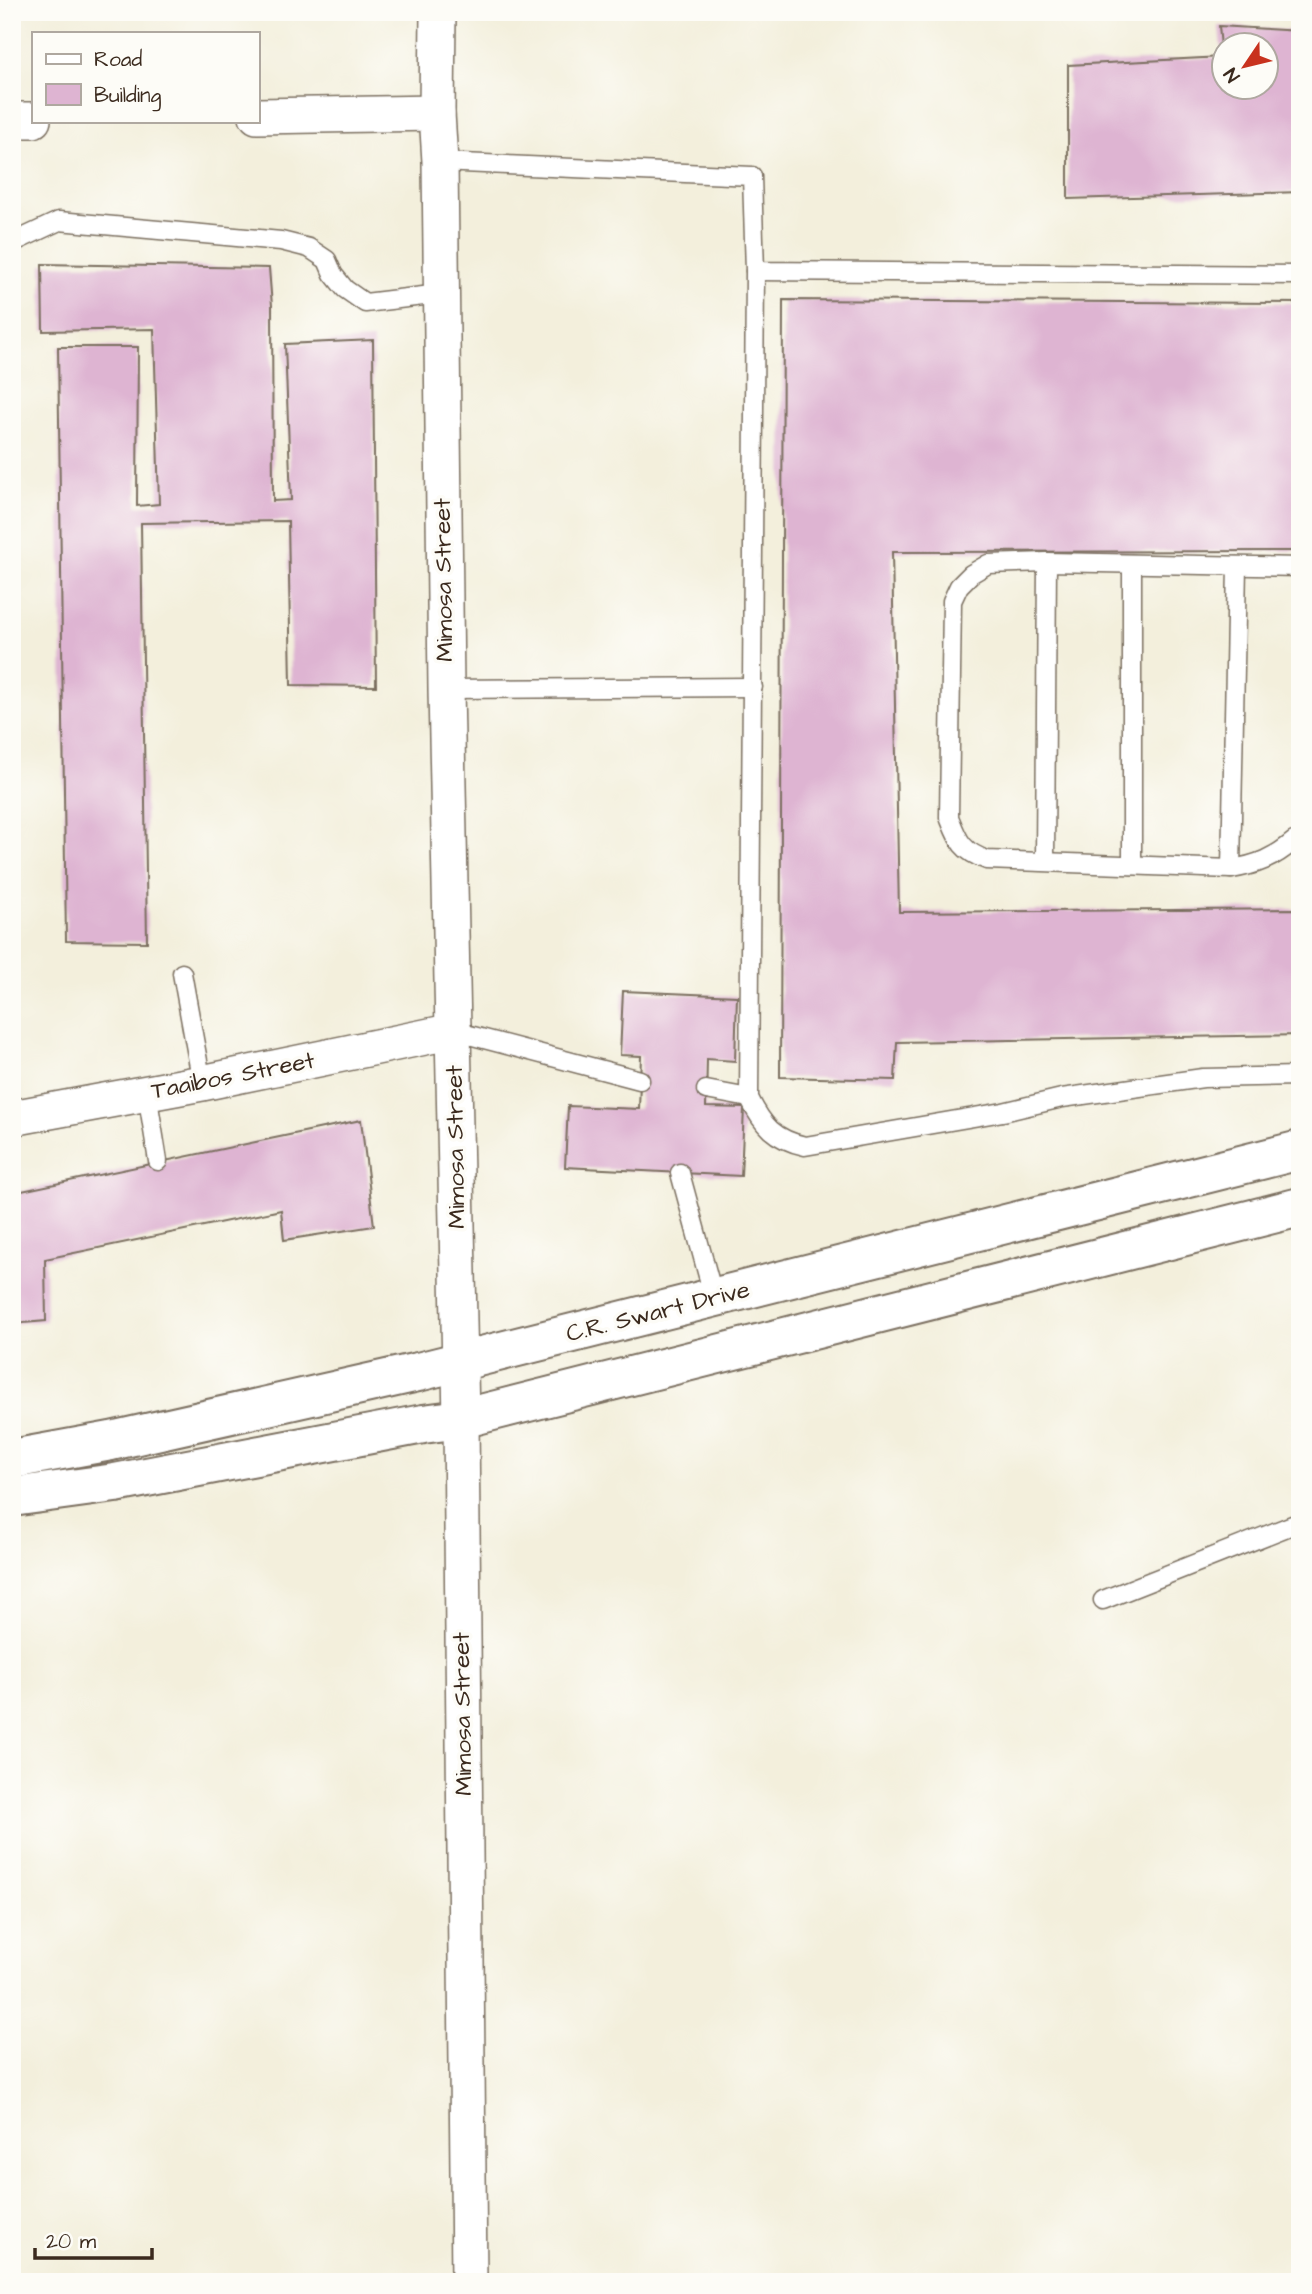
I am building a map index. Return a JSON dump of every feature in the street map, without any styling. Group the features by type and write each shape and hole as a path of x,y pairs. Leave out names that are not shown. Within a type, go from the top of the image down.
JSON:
{"main road":[{"name":"C.R. Swart Drive","path":"12,1459 111,1441 459,1362 1300,1150"},
{"path":"12,1497 115,1483 461,1419 1300,1207"}],"street":[{"name":"Mimosa Street","path":"438,12 437,113 440,162 446,689 461,1419 468,2282"},
{"path":"259,116 437,113"},
{"path":"12,120 32,120"},
{"name":"Taaibos Street","path":"12,1118 202,1083 454,1031"}],"lane":[{"path":"440,162 752,176 755,271 749,1098 766,1126 784,1141 805,1146 1003,1112 1062,1098 1203,1078 1300,1076"},
{"path":"12,243 59,221 281,241 309,248 327,260 345,289 365,303 440,294"},
{"path":"755,271 1300,275"},
{"path":"1045,861 1047,562"},
{"path":"1300,567 1047,562 988,564 971,574 959,586 951,601 949,817 960,843 973,855 987,860 1231,869 1267,861 1294,841 1300,840"},
{"path":"1132,564 1132,865"},
{"path":"1231,869 1237,566"},
{"path":"446,689 753,687"},
{"path":"182,973 202,1083"},
{"path":"454,1031 640,1080"},
{"path":"706,1090 749,1098"},
{"path":"148,1093 158,1161"},
{"path":"680,1173 714,1298"},
{"path":"1103,1600 1300,1522"}],"building":[{"path":"1219,26 1300,31 1300,192 1068,199 1068,65 1210,58 1210,102 1280,102 1280,32 1220,32"},
{"path":"42,264 269,268 272,306 273,501 291,500 285,344 373,340 376,686 291,685 288,521 141,523 147,942 66,941 58,347 138,347 137,506 159,504 154,329 43,331"},
{"path":"783,300 1300,303 1300,551 892,552 899,912 1300,909 1300,1035 897,1042 895,1080 780,1077"},
{"path":"623,991 737,996 735,1061 707,1059 706,1107 744,1108 741,1176 565,1167 568,1106 639,1109 641,1056 620,1055"},
{"path":"361,1120 374,1226 284,1240 281,1210 45,1259 46,1321 12,1324 12,1193"}]}
